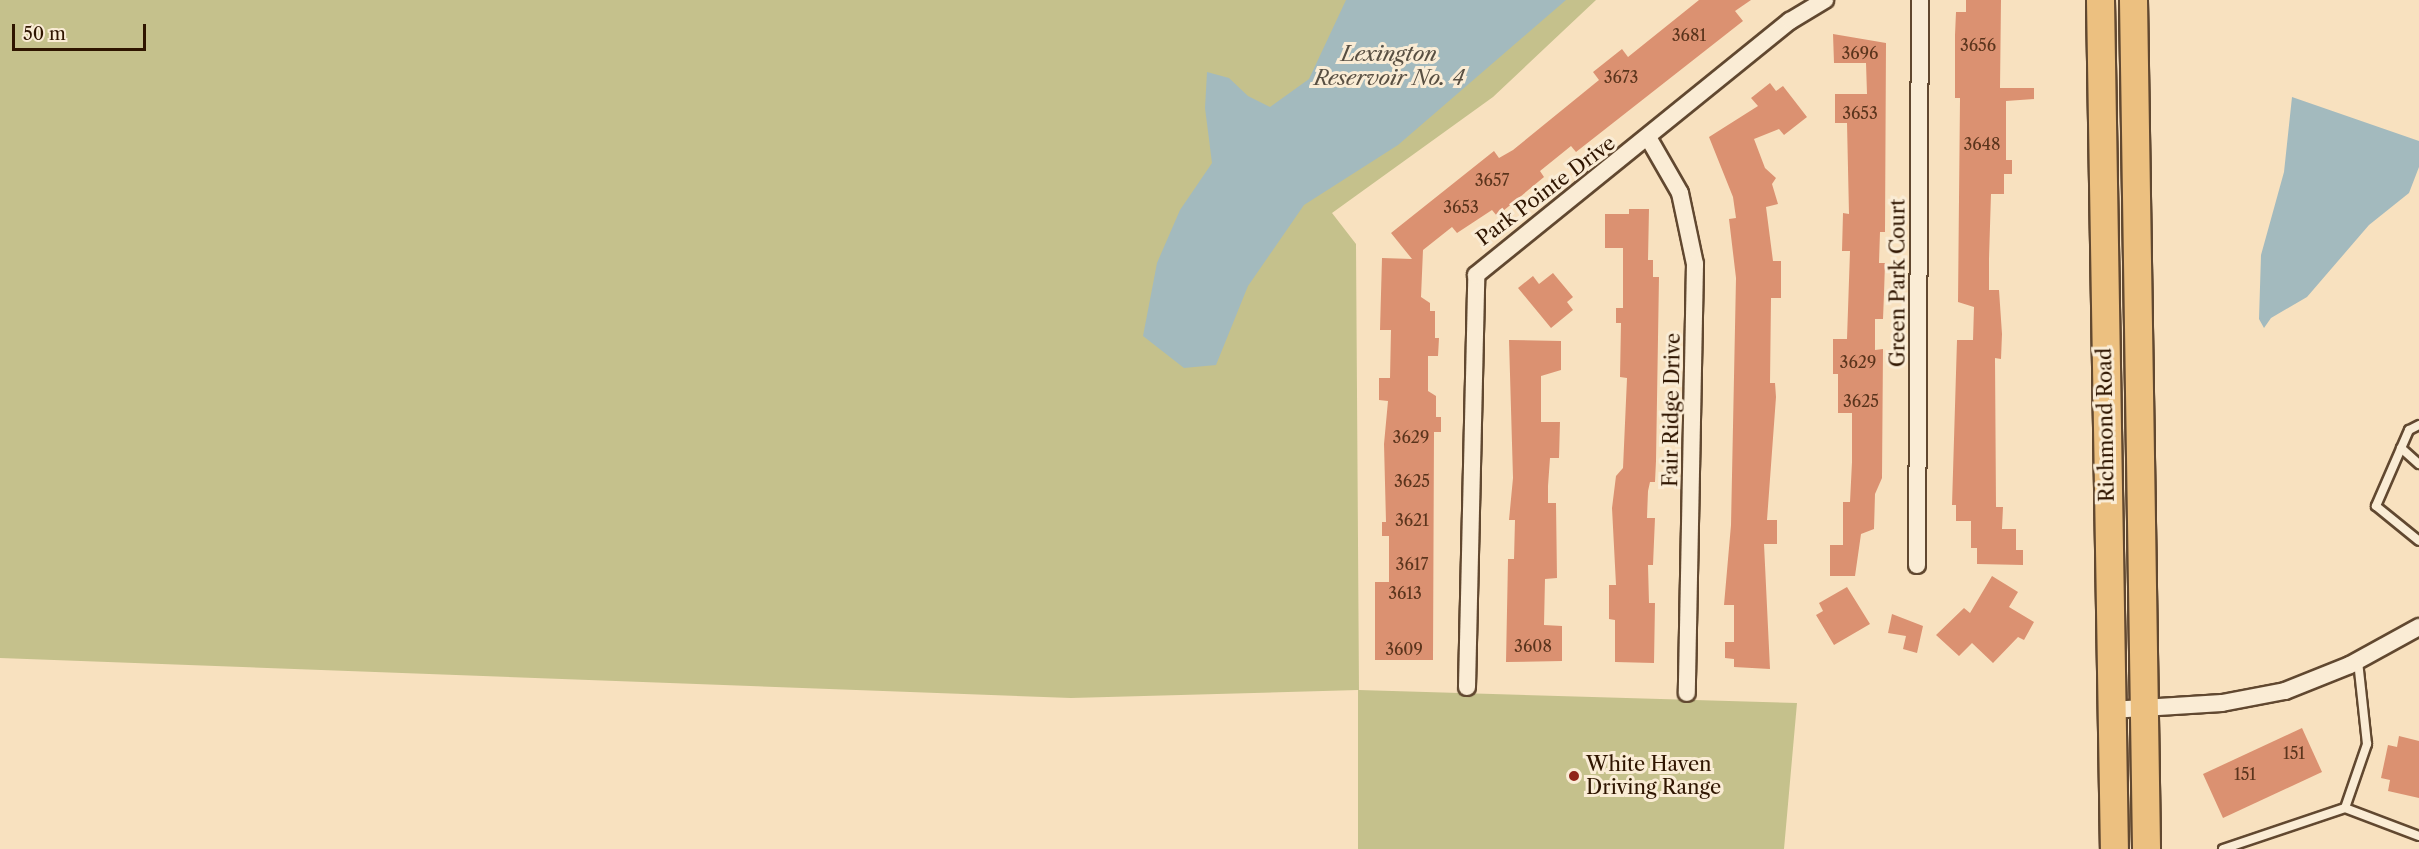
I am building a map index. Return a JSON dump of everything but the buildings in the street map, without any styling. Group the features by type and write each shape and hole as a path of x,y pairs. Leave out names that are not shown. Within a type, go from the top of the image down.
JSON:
{"highway":[{"name":"Richmond Road","path":"2100,0 2114,849"},
{"name":"Richmond Road","path":"2133,0 2142,708 2146,849"}],"street":[{"name":"Park Pointe Drive","path":"1467,687 1476,275 1485,264 1649,139 1790,21 1825,0"},
{"name":"Green Park Court","path":"1917,565 1920,0"},
{"name":"Fair Ridge Drive","path":"1649,139 1680,193 1695,264 1687,693"},
{"path":"2111,710 2252,699 2319,679 2358,662 2419,627"}],"lane":[{"path":"2419,425 2409,430 2376,506 2419,542"},
{"path":"2401,448 2419,464"},
{"path":"2345,808 2367,744 2367,712 2358,662"},
{"path":"2223,849 2345,808 2419,836"}],"shaded area":[{"path":"0,0 1596,0 1493,97 1332,213 1356,244 1359,690 1797,703 1784,849 1358,849 1358,690 1071,698 0,658"}],"water":[{"name":"Lexington Reservoir No. 4","path":"1346,0 1566,0 1398,145 1304,205 1248,286 1216,365 1184,368 1143,336 1157,263 1180,210 1212,163 1205,108 1207,72 1229,78 1248,96 1270,107 1309,79"},
{"path":"2292,97 2419,141 2419,167 2409,193 2369,225 2307,297 2271,318 2264,328 2259,319 2261,255 2284,172"}],"place":[{"name":"White Haven Driving Range","path":"1574,776"}]}
